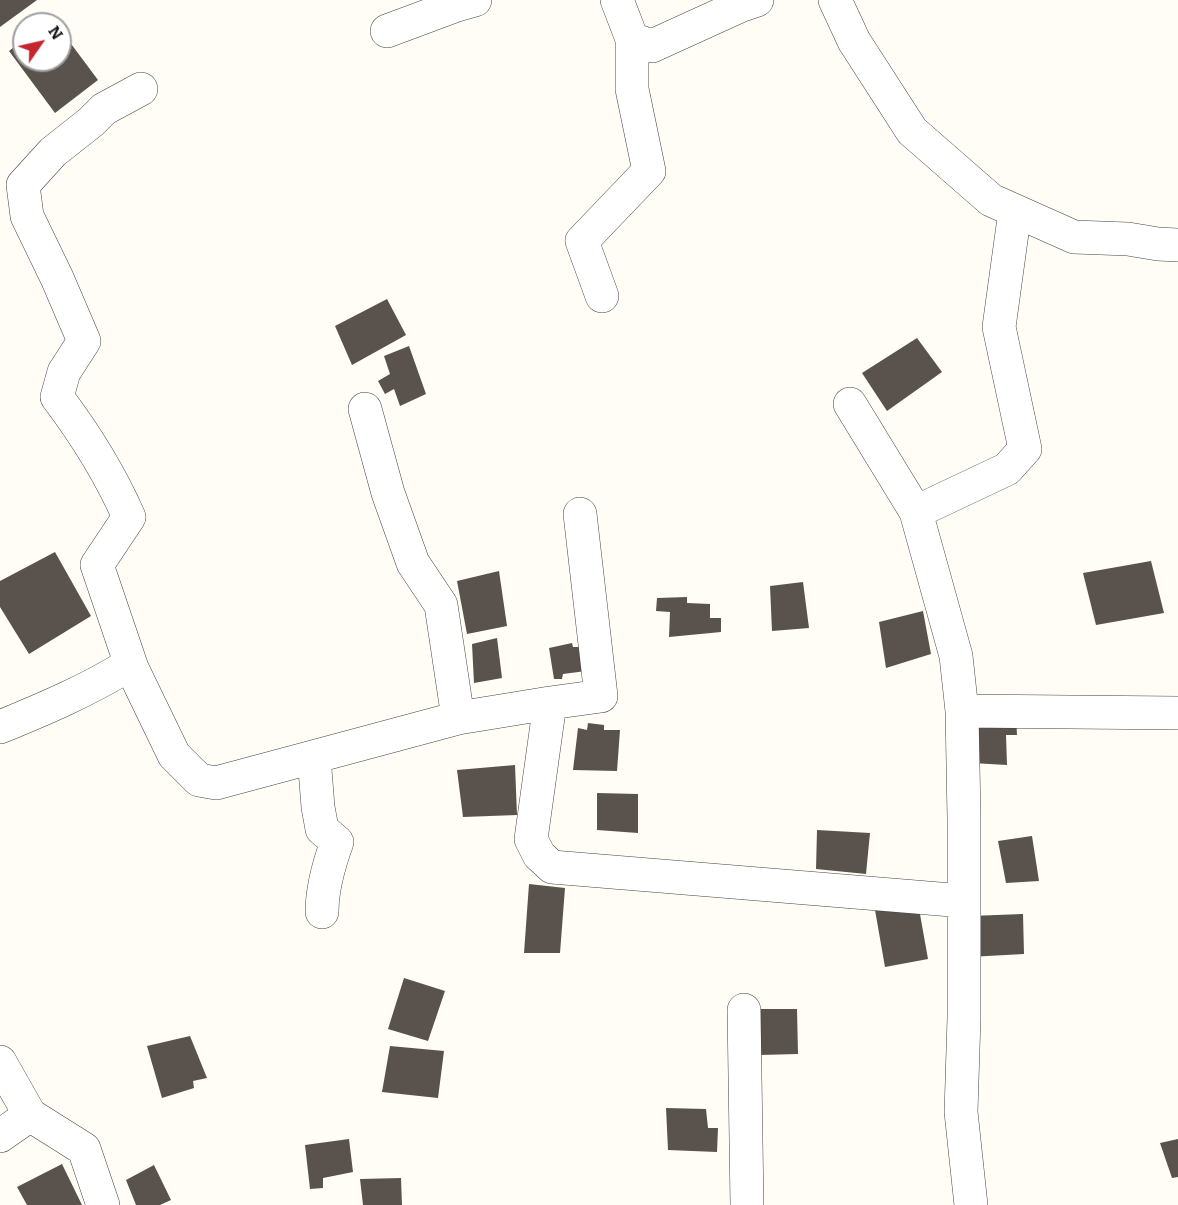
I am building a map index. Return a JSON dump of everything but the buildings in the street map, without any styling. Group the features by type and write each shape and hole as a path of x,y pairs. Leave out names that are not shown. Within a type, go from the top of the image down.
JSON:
{"street":[{"path":"387,31 475,0"},
{"path":"602,296 582,241 649,171 633,89 632,39 617,0"},
{"path":"632,39 652,46 757,0"},
{"path":"835,0 854,41 912,131 991,200 1074,237 1128,239 1178,245"},
{"path":"141,89 104,109 54,152 23,185 27,216 84,341 64,372 57,397 78,424 118,492 129,517 98,565 132,668 174,755 199,780 216,783 458,718 601,696 580,514"},
{"path":"916,512 1007,469 1025,448 999,327 1015,211"},
{"path":"850,404 916,512 956,656 962,711 964,818 964,1018 961,1112 971,1205"},
{"path":"365,409 388,493 413,563 441,604 458,718"},
{"path":"0,727 50,706 130,664 132,668"},
{"path":"550,703 531,839 539,855 552,867 964,901"},
{"path":"962,711 1178,713"},
{"path":"314,757 322,829 337,842 330,860 322,895 322,912"},
{"path":"744,1010 747,1205"},
{"path":"0,1062 30,1115 84,1149 103,1205"},
{"path":"0,1136 30,1115"}]}
